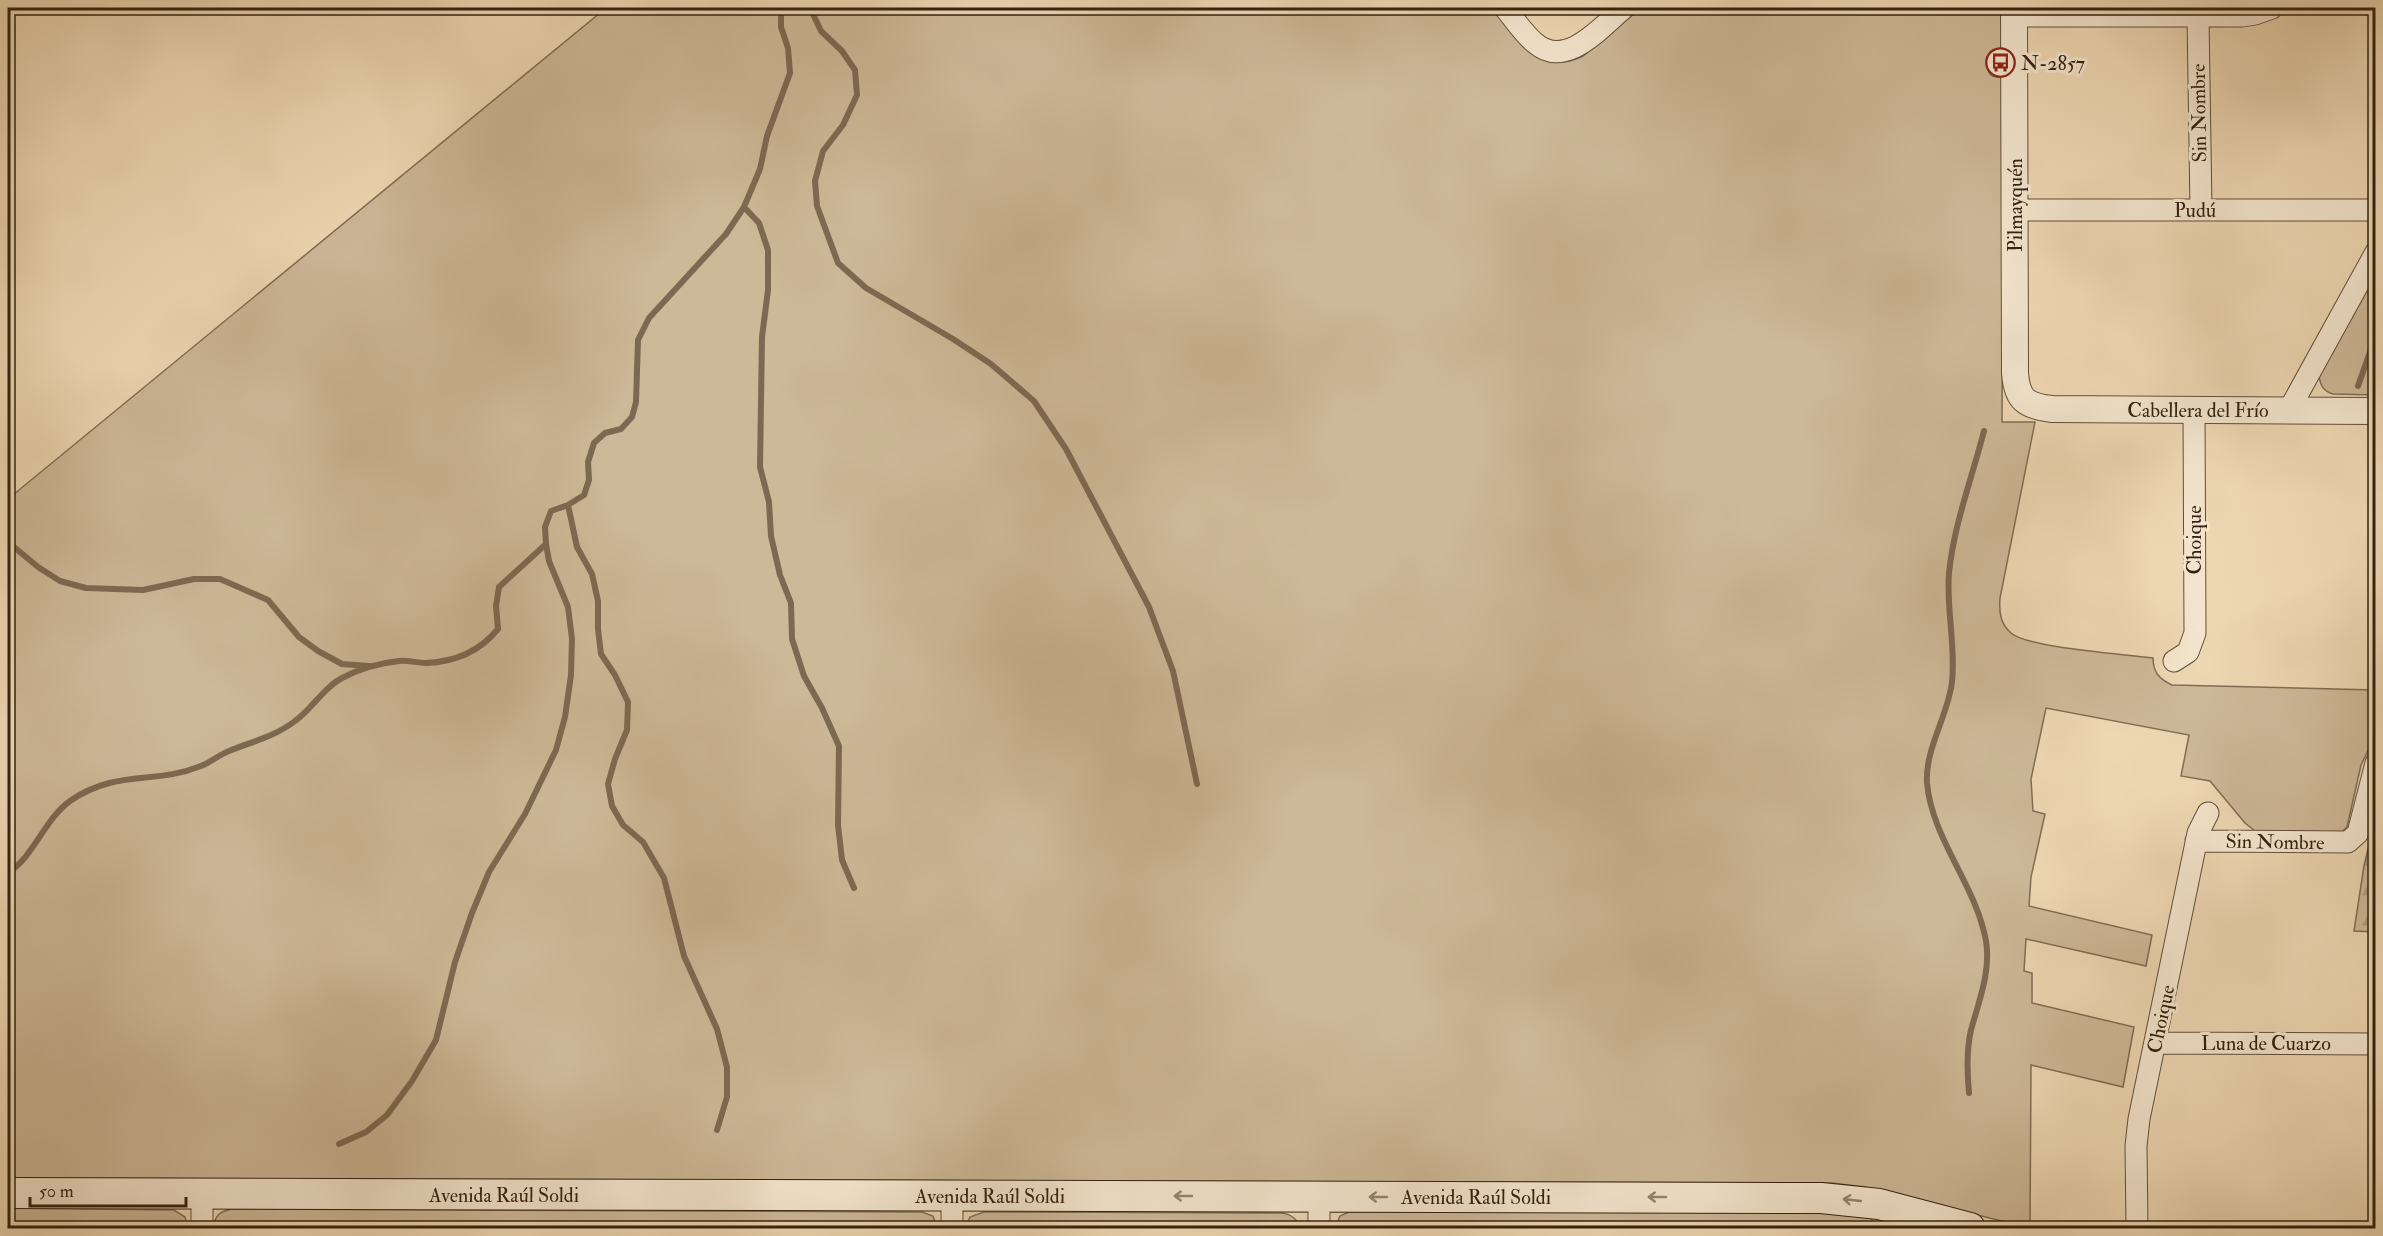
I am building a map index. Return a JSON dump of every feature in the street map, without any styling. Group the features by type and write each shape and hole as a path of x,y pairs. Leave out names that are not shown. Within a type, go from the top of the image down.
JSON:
{"main road":[{"name":"Avenida Raúl Soldi","path":"8,1193 1821,1198 1864,1201 1895,1218 1970,1228"}],"street":[{"path":"1504,8 1533,42 1546,50 1555,52 1563,52 1579,45 1624,8"},
{"path":"2014,12 2242,16 2272,8"},
{"name":"Pilmayquén","path":"2014,12 2015,373 2018,393 2023,400"},
{"name":"Sin Nombre","path":"2198,16 2201,210"},
{"name":"Pudú","path":"2015,210 2376,210"},
{"path":"2289,410 2376,252"},
{"name":"Cabellera del Frío","path":"2023,400 2041,408 2052,409 2376,411"},
{"name":"Choique","path":"2174,661 2188,652 2195,633 2194,410"},
{"name":"Sin Nombre","path":"2196,841 2339,843 2353,840 2358,832 2376,763"},
{"name":"Choique","path":"2137,1228 2137,1137 2196,841 2200,826 2208,813"},
{"name":"Luna de Cuarzo","path":"2156,1043 2376,1044"},
{"path":"202,1194 202,1228"},
{"path":"952,1196 952,1228"},
{"path":"1319,1196 1319,1228"}],"path":[{"path":"8,1224 72,1225 92,1228"}],"green space":[{"path":"606,8 1493,8 1531,51 1542,58 1568,61 1583,56 1641,8 2004,8 2002,422 2035,422 2000,598 2002,621 2011,633 2036,643 2153,658 2158,674 2172,685 2375,690 2375,736 2361,765 2347,827 2342,832 2255,831 2245,823 2210,781 2181,776 2189,735 2046,708 2031,779 2033,811 2045,814 2031,877 2029,906 2152,935 2146,966 2026,939 2024,971 2032,973 2032,1003 2134,1027 2123,1087 2031,1065 2030,1228 1865,1187 1832,1183 8,1178 8,499"},
{"path":"2375,272 2375,395 2333,394 2323,387 2319,375"},
{"path":"2375,819 2375,932 2354,931 2364,866"},
{"path":"8,1208 174,1210 185,1217 188,1228 8,1228"},
{"path":"232,1209 922,1212 933,1216 937,1228 214,1228 218,1215"},
{"path":"1853,1211 1871,1217 1875,1228 1335,1228 1340,1216 1349,1212"},
{"path":"984,1212 1281,1213 1293,1217 1300,1228 965,1228 970,1217"}],"waterway":[{"path":"339,1144 366,1132 387,1115 412,1081 436,1040 455,962 472,913 489,872 525,814 556,750 565,717 571,675 572,639 568,607 549,561 545,527 551,511 568,505 584,495 589,480 588,462 594,443 605,433 621,429 632,417 636,402 638,340 649,318 726,234 744,207 760,169 767,136 790,73 788,48 781,27 781,8"},
{"path":"810,8 821,31 842,51 855,70 857,95 843,125 823,151 815,181 817,206 838,263 866,288 991,364 1034,401 1066,449 1149,607 1173,671 1197,784"},
{"path":"744,207 759,223 768,250 768,290 762,337 760,467 769,502 771,536 780,575 791,603 792,639 804,676 839,746 838,825 842,860 854,888"},
{"path":"2358,386 2376,335"},
{"path":"1969,1093 1968,1046 1986,975 1986,941 1981,920 1937,823 1927,783 1927,770 1952,682 1953,654 1948,587 1951,555 1984,431"},
{"path":"568,505 577,547 592,574 598,601 601,654 615,675 628,702 627,730 608,784 612,806 623,825 643,842 664,878 684,956 717,1029 727,1067 727,1097 717,1130"},
{"path":"8,873 25,857 61,809 87,791 119,781 184,772 272,735 301,716 336,682 362,669 399,661 437,662 457,658 475,649 498,629 496,606 499,587 546,544"},
{"path":"14,547 38,567 60,581 86,588 143,590 194,579 220,579 268,600 299,637 318,651 342,664 369,666"}],"place":[{"name":"N-2857","path":"2000,63"}]}
